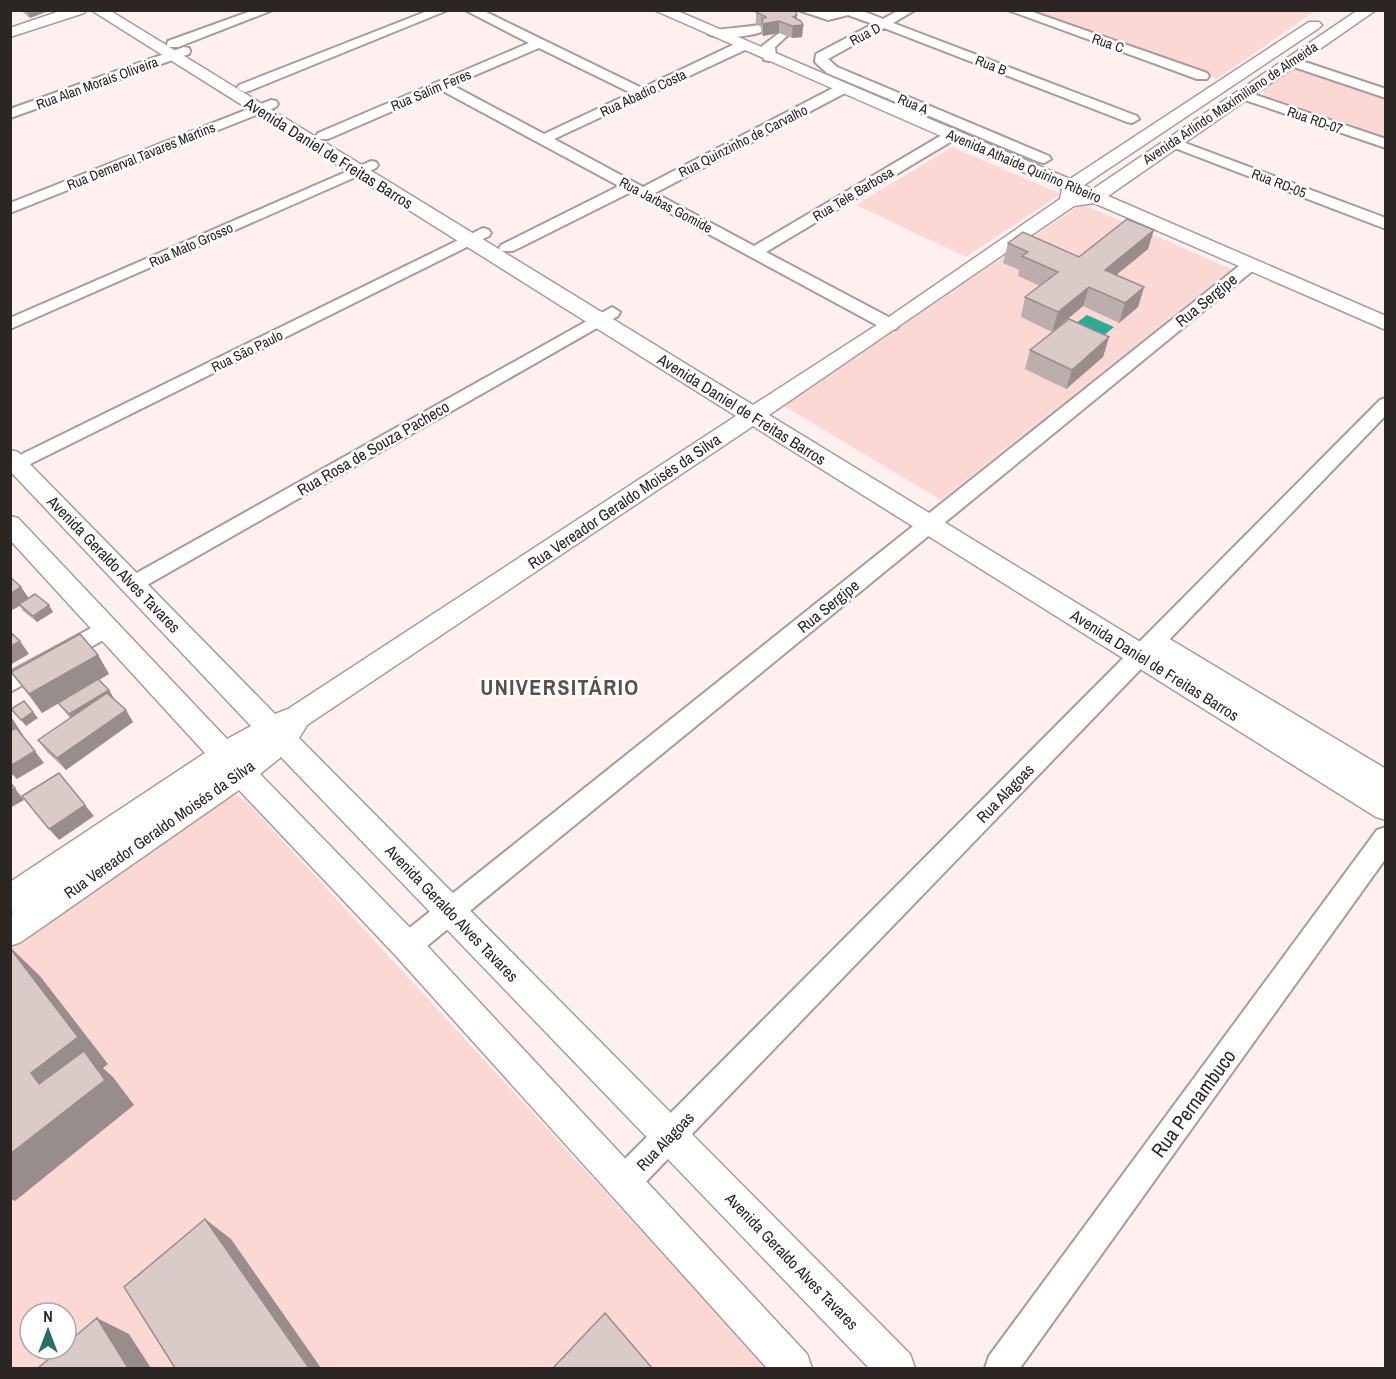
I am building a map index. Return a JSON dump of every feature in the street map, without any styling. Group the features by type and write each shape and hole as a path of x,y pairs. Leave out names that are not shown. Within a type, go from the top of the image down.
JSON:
{"street":[{"path":"10,33 79,10"},
{"name":"Avenida Daniel de Freitas Barros","path":"99,10 244,88 264,107 323,136 364,168"},
{"name":"Avenida Daniel de Freitas Barros","path":"119,10 176,51 264,107 1146,649 1386,808"},
{"name":"Rua Alan Morais Oliveira","path":"10,114 176,51 267,10"},
{"path":"244,88 442,10"},
{"path":"471,10 642,93"},
{"name":"Avenida Athaide Quirino Ribeiro","path":"661,10 952,135 1070,194 1094,196 1386,324"},
{"name":"Rua D","path":"821,57 909,10"},
{"name":"Rua C","path":"1014,10 1202,76"},
{"name":"Avenida Arlindo Maximiliano de Almeida","path":"1094,196 1369,10"},
{"path":"801,14 837,15 850,11"},
{"name":"Rua B","path":"850,11 1132,119"},
{"name":"Avenida Arlindo Maximiliano de Almeida","path":"1070,194 1091,173 1332,13"},
{"path":"713,33 749,32 762,28"},
{"path":"769,57 768,46 782,35"},
{"name":"Rua Salim Feres","path":"323,136 539,43"},
{"name":"Rua Abadio Costa","path":"544,140 742,46"},
{"path":"1279,48 1295,59 1386,94"},
{"name":"Rua A","path":"821,57 822,62 832,70 1044,159"},
{"name":"Rua Jarbas Gomide","path":"442,85 890,325"},
{"name":"Rua Quinzinho de Carvalho","path":"507,248 637,189 842,89"},
{"name":"Rua RD-07","path":"1244,95 1386,144"},
{"name":"Rua Demerval Tavares Martins","path":"10,208 264,107"},
{"name":"Rua Tele Barbosa","path":"754,252 952,135"},
{"name":"Rua RD-05","path":"1172,142 1386,224"},
{"name":"Rua Mato Grosso","path":"10,324 364,168"},
{"path":"1091,173 1113,182"},
{"name":"Rua Vereador Geraldo Moisés da Silva","path":"10,932 232,764 890,325 1070,194"},
{"name":"Avenida Daniel de Freitas Barros","path":"476,237 507,248 605,316"},
{"name":"Rua São Paulo","path":"13,463 476,237"},
{"name":"Rua Sergipe","path":"407,946 1250,265"},
{"name":"Rua Rosa de Souza Pacheco","path":"133,584 605,316"},
{"name":"Rua Alagoas","path":"623,1183 1386,404"},
{"name":"Avenida Geraldo Alves Tavares","path":"13,463 133,584 284,728 450,911 896,1368"},
{"path":"10,524 232,764 407,946 793,1368"},
{"path":"10,683 106,628"},
{"name":"Avenida Daniel de Freitas Barros","path":"1146,649 1386,784"},
{"name":"Rua Vereador Geraldo Moisés da Silva","path":"10,899 232,764"},
{"name":"Rua Pernambuco","path":"1001,1368 1386,838"}],"shaded area":[{"path":"1025,11 1315,11 1217,79"},
{"path":"1298,70 1385,98 1385,141 1278,103 1264,95 1264,88 1287,71"},
{"path":"952,147 1061,194 966,257 856,205"},
{"path":"1082,204 1231,269 941,500 784,406"},
{"path":"1087,315 1114,327 1103,336 1076,323"},
{"path":"236,795 245,800 767,1368 11,1368 10,945 225,798"}],"building":[{"path":"758,10 795,10 797,15 793,17 801,21 803,25 792,26 779,21 763,24 762,19 766,17 756,12"},
{"path":"1127,219 1154,230 1105,270 1144,287 1125,303 1089,287 1058,312 1025,297 1058,272 1022,256 1028,252 1008,243 1023,232 1079,257"},
{"path":"1069,319 1109,337 1072,370 1030,350"},
{"path":"10,577 21,587 10,594"},
{"path":"35,594 49,605 33,616 19,604"},
{"path":"10,632 20,641 10,647"},
{"path":"80,634 98,655 29,694 11,672"},
{"path":"98,679 109,690 69,714 58,703"},
{"path":"107,693 126,710 57,758 38,740"},
{"path":"24,701 33,712 21,720 11,709"},
{"path":"16,728 35,751 10,766 10,731"},
{"path":"59,773 85,805 49,829 22,796"},
{"path":"10,948 78,1037 31,1073 39,1084 84,1051 105,1080 10,1154"},
{"path":"205,1219 309,1368 175,1368 124,1287"},
{"path":"605,1313 652,1368 553,1368"},
{"path":"97,1318 128,1368 38,1368 46,1361 78,1361 78,1334"}],"district":[{"name":"UNIVERSITÁRIO","path":"560,687"}]}
